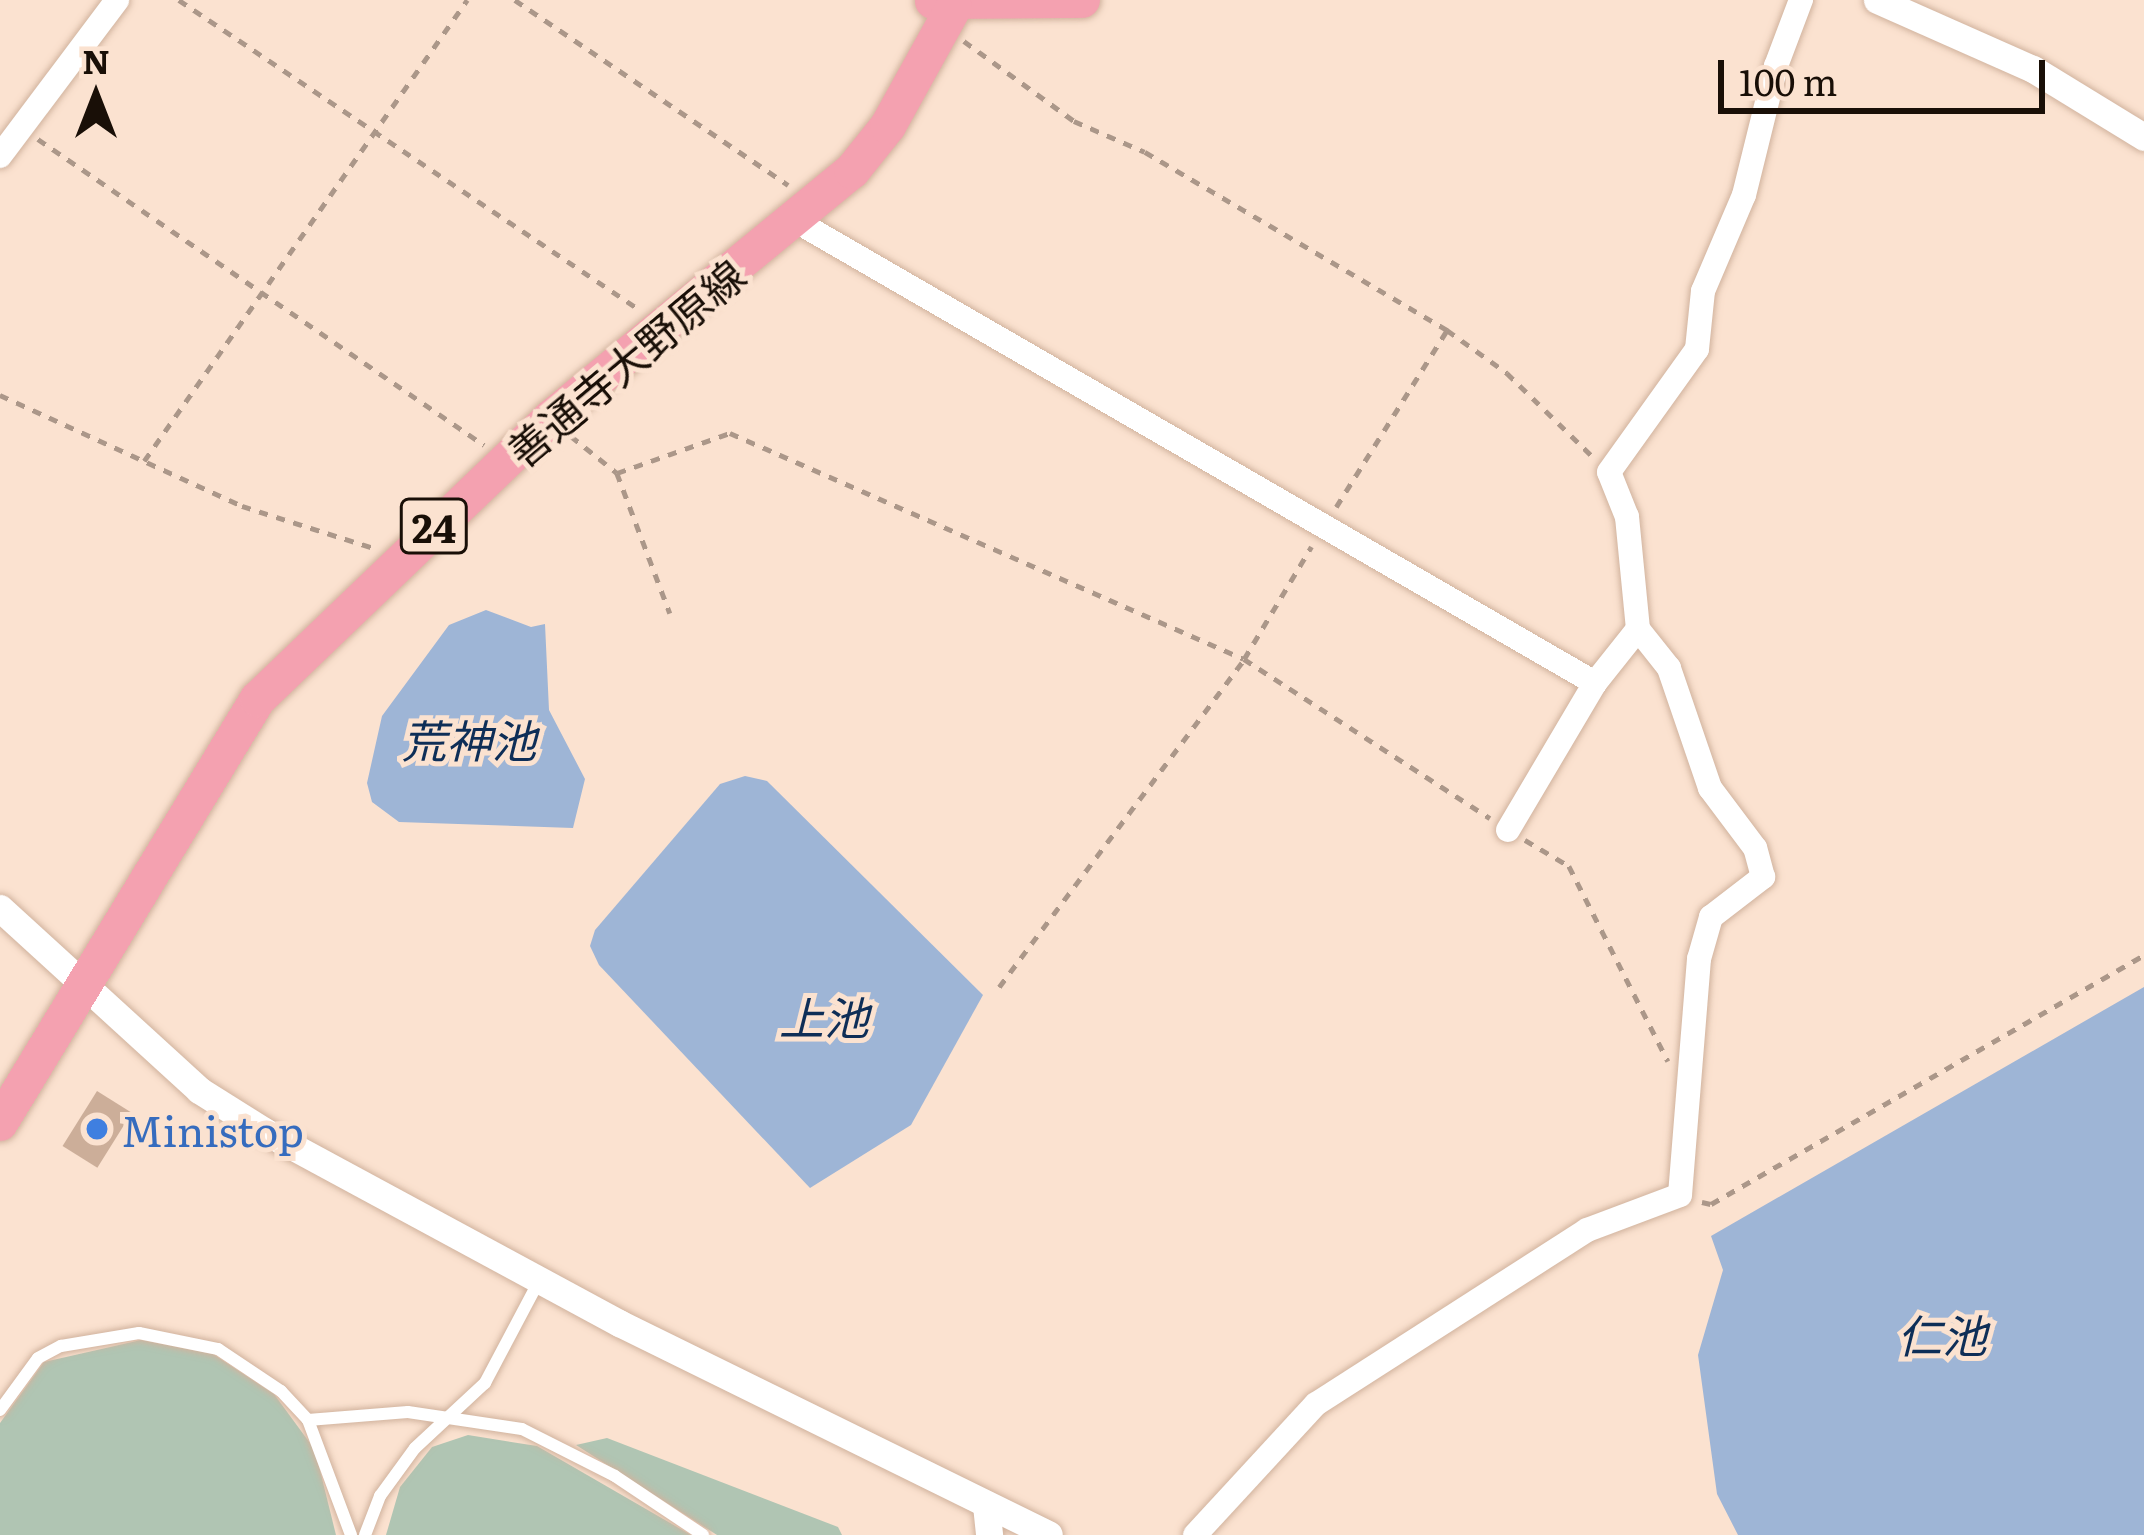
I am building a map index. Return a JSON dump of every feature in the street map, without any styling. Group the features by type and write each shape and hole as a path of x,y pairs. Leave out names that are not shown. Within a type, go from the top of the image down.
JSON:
{"main road":[{"path":"943,11 1082,0"},
{"name":"善通寺大野原線","path":"0,1123 259,699 399,556 551,418 806,213 888,126 943,11"}],"street":[{"path":"0,156 117,0"},
{"path":"1195,1535 1316,1404 1587,1230 1680,1195 1699,959 1711,917 1763,877 1755,848 1710,788 1670,668 1638,628 1627,517 1609,472 1697,349 1703,291 1744,195 1775,66 1802,0"},
{"path":"1877,0 2033,69 2144,137"},
{"path":"806,213 1324,526 1595,683"},
{"path":"1508,830 1595,683 1638,628"},
{"path":"0,908 199,1090 539,1280 1049,1535"},
{"path":"986,1505 989,1535"}],"lane":[{"path":"365,1535 380,1496 485,1383 539,1280"},
{"path":"0,1410 38,1358 61,1346 139,1333 218,1349 280,1390 308,1420 350,1535"},
{"path":"308,1420 408,1412 522,1429 615,1476 703,1535"}],"path":[{"path":"179,0 662,325"},
{"path":"144,461 267,296 466,0"},
{"path":"515,0 806,213"},
{"path":"943,11 1074,121 1144,152 1447,330 1507,373 1609,472"},
{"path":"24,129 506,461"},
{"path":"999,987 1244,659 1447,330"},
{"path":"0,395 242,506 399,556"},
{"path":"551,418 617,472 670,613"},
{"path":"617,472 730,433 1244,659 1569,866 1669,1062"},
{"path":"1680,1195 1711,1204 2144,955"}],"green space":[{"path":"141,1340 213,1354 274,1394 315,1450 336,1535 0,1535 0,1423 44,1362"},
{"path":"468,1435 537,1446 691,1535 386,1535 400,1487 432,1447"},
{"path":"607,1438 838,1527 842,1535 717,1535 576,1445"}],"water":[{"name":"荒神池","path":"486,610 531,627 545,624 549,710 585,779 573,828 399,822 372,802 367,783 382,716 449,625"},
{"name":"上池","path":"745,776 767,781 983,995 911,1125 810,1188 599,965 590,946 595,930 720,784"},
{"name":"仁池","path":"2144,987 2144,1535 1738,1535 1717,1494 1698,1355 1723,1270 1711,1236"}],"building":[{"name":"Ministop","path":"97,1091 132,1113 97,1168 63,1146"}],"place":[{"name":"Ministop","path":"97,1129"}]}
